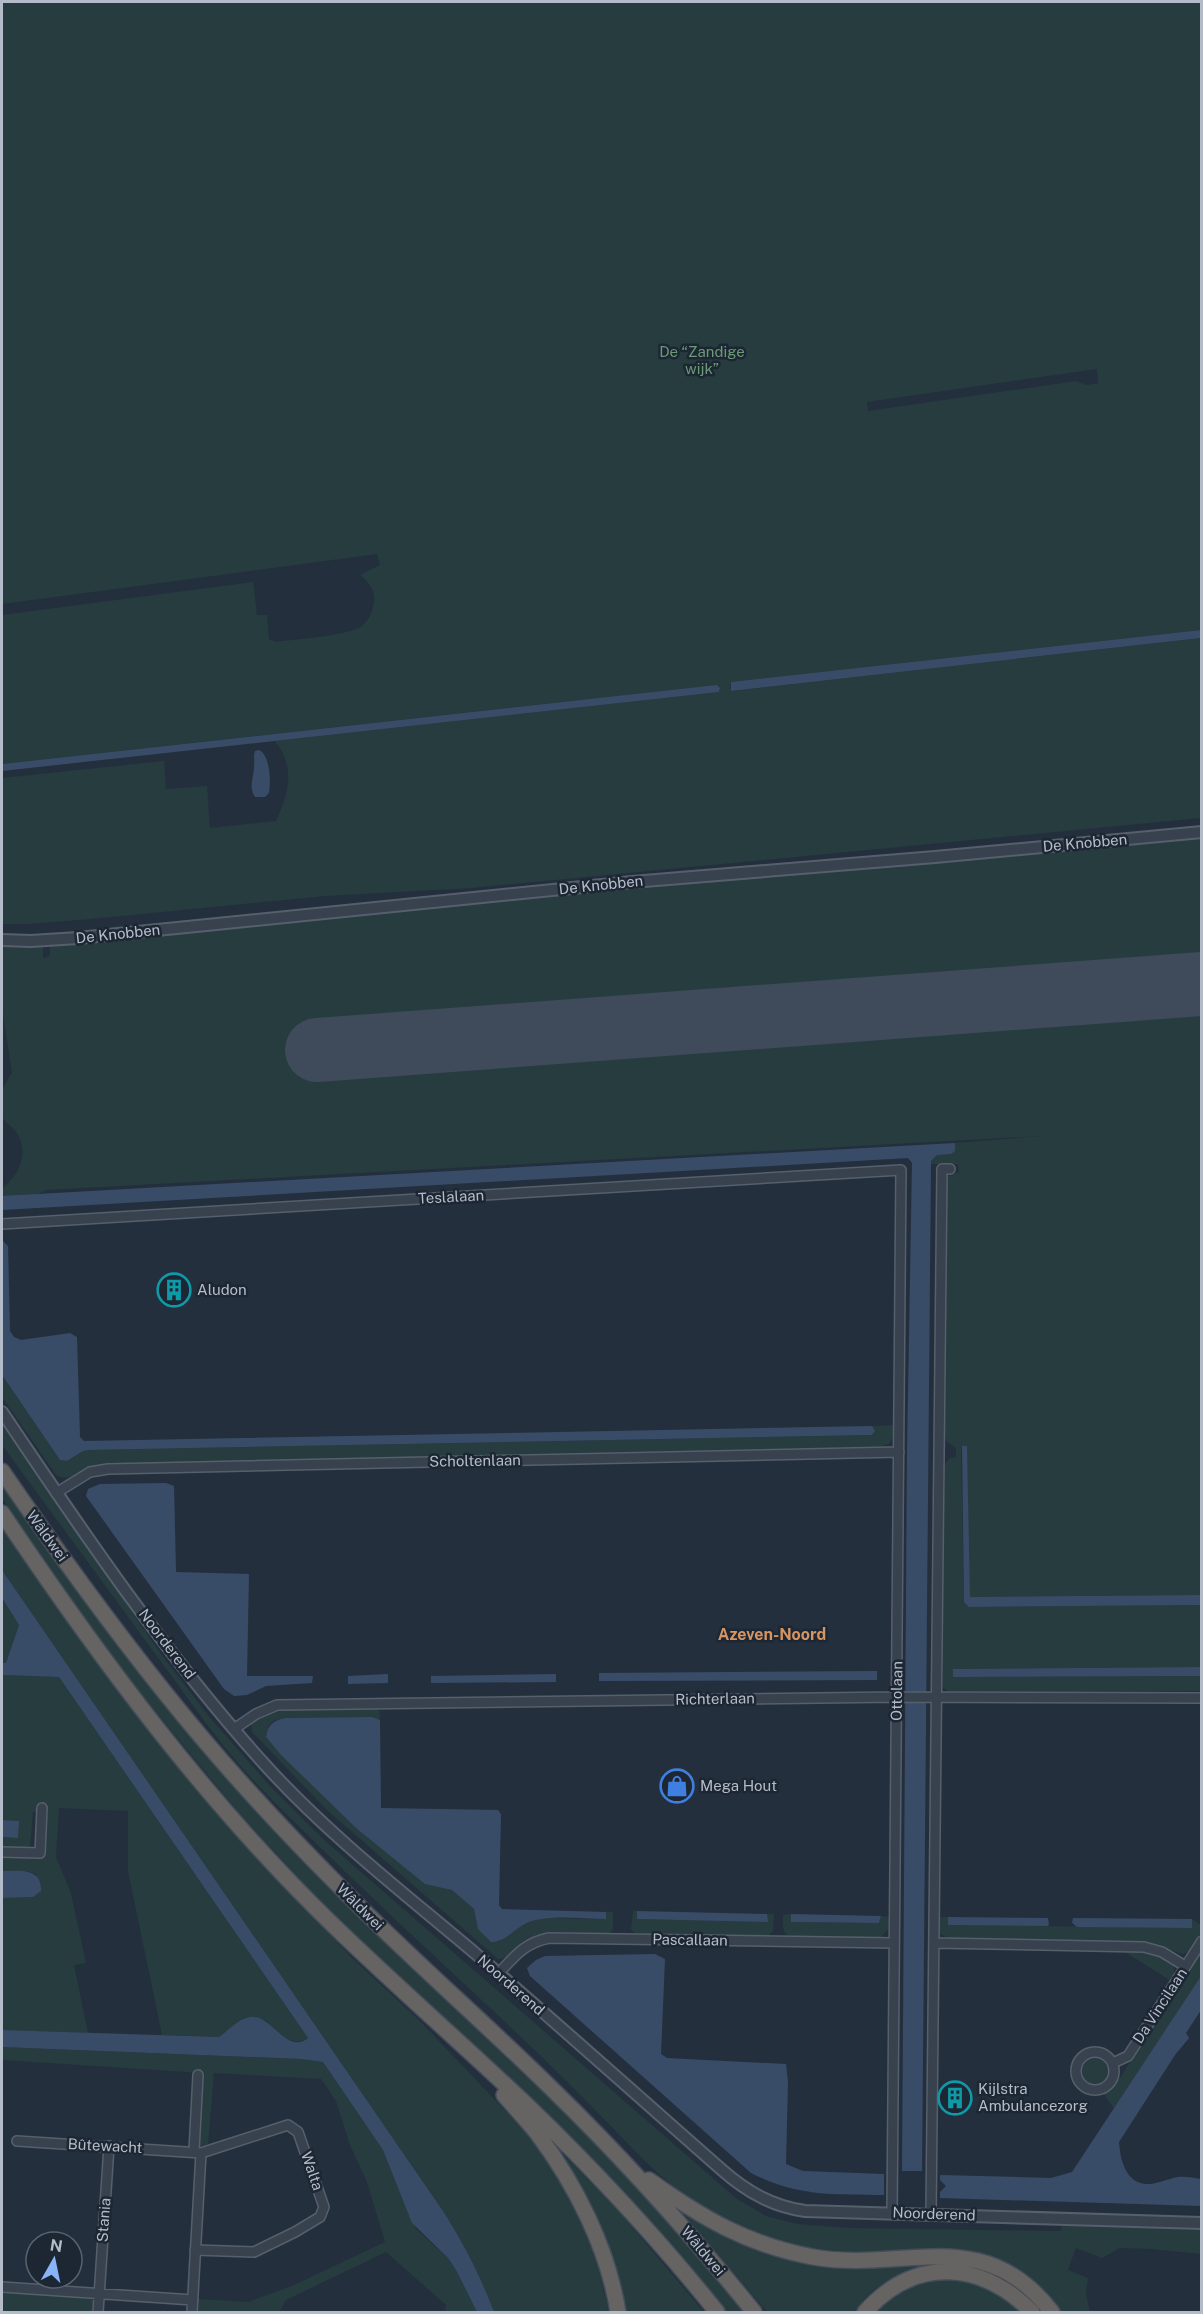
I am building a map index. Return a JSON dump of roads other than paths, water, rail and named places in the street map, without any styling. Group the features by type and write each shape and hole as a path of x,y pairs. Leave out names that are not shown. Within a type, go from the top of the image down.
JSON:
{"highway":[{"name":"Wâldwei","path":"2,1472 129,1647 203,1739 256,1799 377,1925 552,2089 624,2162 690,2235 754,2313"},
{"name":"Wâldwei","path":"2,1514 39,1569 160,1733 245,1834 332,1924 464,2046 592,2170 657,2240 717,2313"},
{"path":"464,2046 537,2133 562,2170 592,2229 604,2260 618,2313"},
{"path":"624,2162 698,2214 719,2226 774,2249 816,2258 860,2260 939,2256 968,2259 999,2268 1020,2280 1042,2299 1052,2313"},
{"path":"865,2313 890,2290 927,2274 945,2272 965,2273 993,2283 1020,2300 1032,2313"}],"street":[{"name":"De Knobben","path":"2,940 78,938 632,882 1202,832"},
{"path":"931,2214 935,1943 933,1697 944,1452 942,1169 950,1169"},
{"name":"Teslalaan","path":"2,1224 902,1170"},
{"name":"Ottolaan","path":"892,2213 899,1697 902,1170"},
{"name":"Noorderend","path":"2,1412 56,1493 177,1659 268,1768 328,1827 751,2193 779,2206 805,2211 1202,2223"},
{"name":"Scholtenlaan","path":"56,1493 90,1472 108,1469 899,1452"},
{"name":"Richterlaan","path":"234,1729 256,1714 277,1705 899,1697 1202,1698"},
{"path":"2,1852 40,1853 42,1808"},
{"name":"Pascallaan","path":"499,1973 517,1952 534,1941 549,1938 894,1942"},
{"name":"Da Vincilaan","path":"1113,2063 1128,2056 1202,1941"},
{"path":"935,1943 1144,1947 1162,1952 1185,1966"},
{"name":"Da Vincilaan","path":"1091,2052 1104,2054 1113,2063 1114,2076 1106,2086 1100,2089 1087,2088 1078,2079 1076,2072 1080,2060 1091,2052"},
{"path":"192,2313 198,2075"},
{"name":"Walta","path":"195,2250 254,2252 320,2217 324,2206 298,2132 288,2125 197,2152"},
{"name":"Bûtewacht","path":"17,2140 197,2152"},
{"name":"Stania","path":"98,2313 109,2146"},
{"path":"2,2287 193,2300"}],"water":[{"path":"1201,630 1201,638 731,691 731,682"},
{"path":"717,685 720,688 719,692 2,771 2,764"},
{"path":"259,750 263,753 269,769 269,793 265,797 255,797 252,789 254,753"},
{"path":"955,1143 955,1151 951,1154 937,1155 931,1161 922,2171 902,2171 907,1451 912,1163 908,1158 2,1210 2,1196"},
{"path":"2,1240 8,1246 10,1331 14,1337 21,1340 70,1333 77,1337 80,1437 84,1441 872,1426 875,1431 872,1435 89,1450 67,1461 60,1460 2,1375"},
{"path":"962,1446 967,1446 970,1597 1201,1595 1201,1605 969,1607 964,1602"},
{"path":"166,1483 174,1486 176,1572 249,1574 247,1676 313,1676 312,1683 266,1686 247,1695 234,1696 224,1689 86,1496 88,1489 100,1484"},
{"path":"2,1570 445,2214 484,2286 494,2312 477,2312 448,2258 412,2223 383,2150 323,2062 301,2059 2,2047 2,2030 219,2037 245,2018 250,2017 262,2019 294,2042 301,2042 308,2038 59,1677 2,1675 2,1663 6,1663 19,1625 2,1598"},
{"path":"1201,1667 1201,1676 953,1677 953,1669"},
{"path":"877,1671 877,1680 599,1681 599,1673"},
{"path":"388,1674 388,1683 348,1684 348,1676"},
{"path":"556,1674 556,1682 431,1683 431,1676"},
{"path":"372,1717 380,1720 381,1808 498,1810 501,1814 499,1905 502,1909 606,1912 606,1919 538,1920 524,1924 501,1940 491,1942 478,1929 474,1909 452,1890 425,1884 356,1828 282,1756 266,1737 272,1723 286,1718"},
{"path":"2,1820 19,1821 18,1838 2,1837"},
{"path":"2,1871 22,1871 34,1874 38,1878 41,1891 33,1897 2,1898"},
{"path":"637,1911 767,1914 768,1922 637,1919"},
{"path":"791,1914 881,1916 879,1923 791,1922"},
{"path":"948,1917 1048,1918 1049,1925 948,1925"},
{"path":"1073,1918 1192,1919 1192,1928 1077,1927 1072,1923"},
{"path":"655,1954 665,1959 661,2054 667,2058 786,2064 788,2082 786,2164 803,2171 884,2174 884,2195 816,2193 784,2186 751,2173 530,1976 527,1968 545,1956"},
{"path":"1201,1976 1201,2010 1186,2033 1189,2038 1175,2055 1119,2142 1125,2168 1128,2174 1138,2182 1153,2184 1181,2177 1201,2179 1201,2206 940,2198 940,2192 946,2186 940,2180 940,2175 1051,2178 1072,2172"}],"place":[{"name":"Aludon","path":"174,1290"},
{"name":"Mega Hout","path":"677,1786"},
{"name":"Kijlstra Ambulancezorg","path":"955,2098"}],"district":[{"name":"Azeven-Noord","path":"772,1634"}],"park label":[{"name":"De “Zandige wijk”","path":"702,360"}]}
